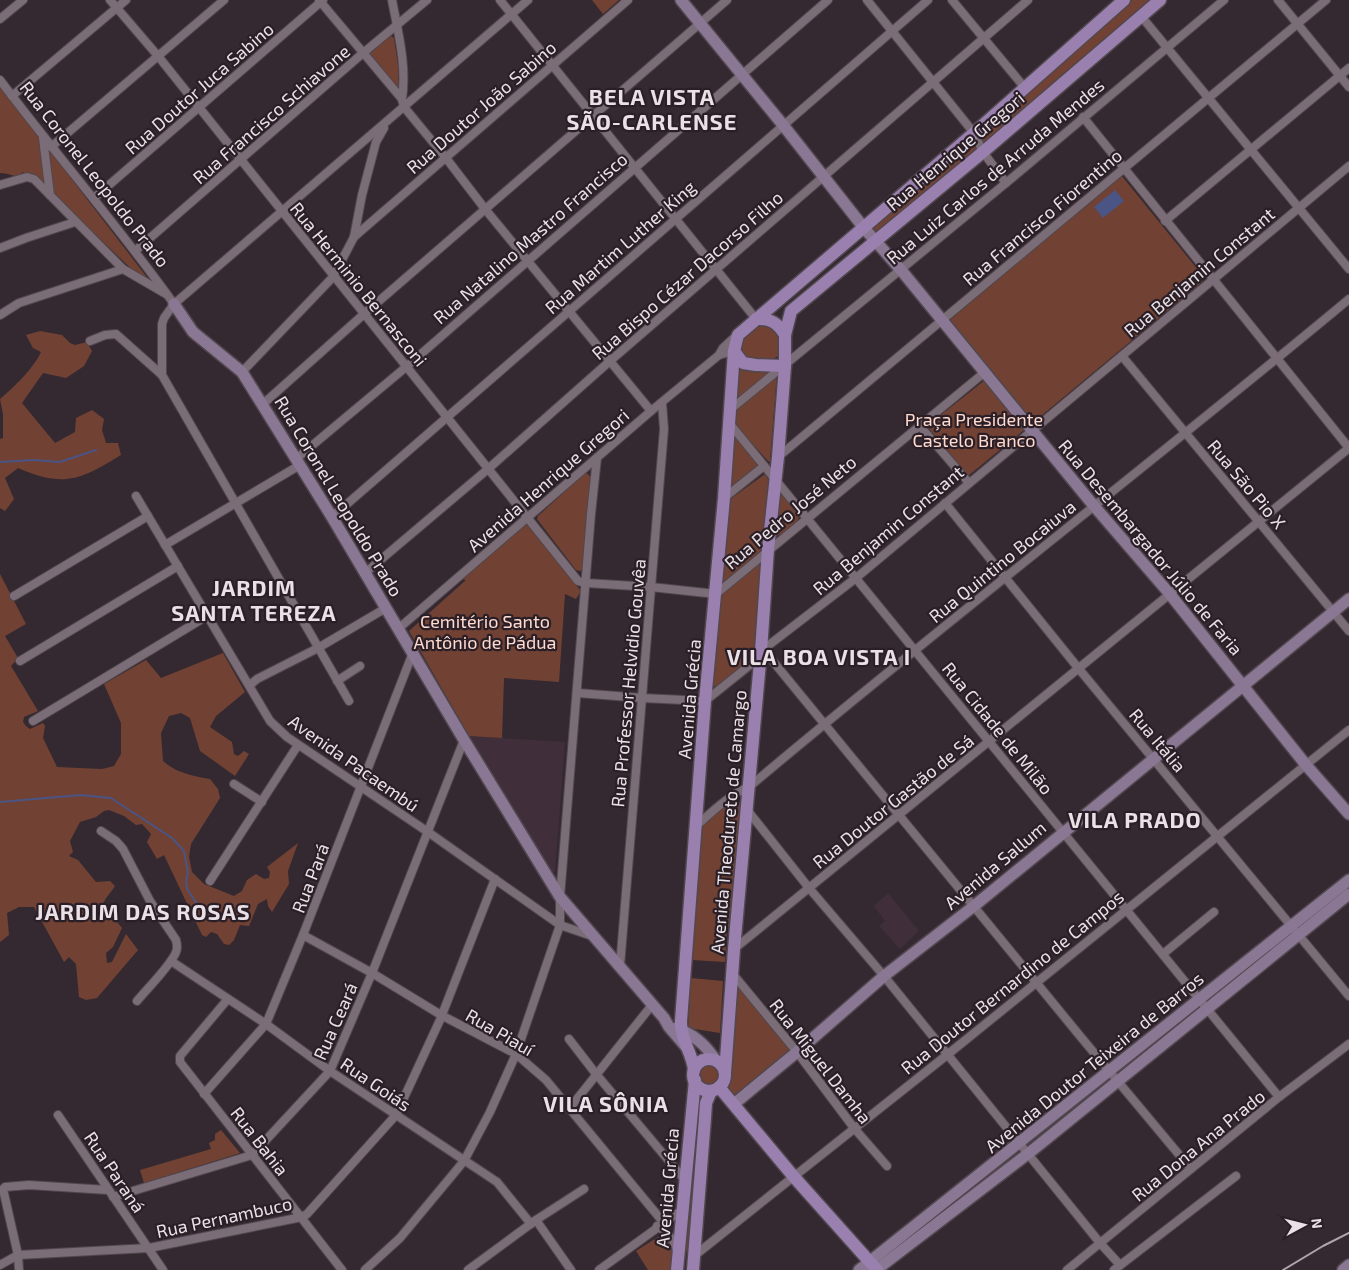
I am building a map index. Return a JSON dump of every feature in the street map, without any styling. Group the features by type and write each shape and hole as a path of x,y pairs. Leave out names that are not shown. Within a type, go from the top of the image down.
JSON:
{"main road":[{"name":"Rua Henrique Gregori","path":"756,319 974,133 1124,0"},
{"name":"Rua Henrique Gregori","path":"785,335 791,311 983,152 1124,29 1159,1"},
{"path":"1107,15 1113,23 1124,29"},
{"path":"756,319 772,320 785,335 785,366 756,365 743,362 734,350 738,334 756,319"},
{"name":"Avenida Grécia","path":"677,1270 694,1075 692,1059 675,1028 696,826 705,701 730,424 734,350"},
{"name":"Avenida Theodureto de Camargo","path":"725,1073 734,949 748,812 768,549 774,478 778,458 785,366"},
{"path":"715,1089 723,1082 725,1073 716,1061 704,1060 697,1066 694,1075 699,1087 715,1089 734,1104 871,1268"},
{"name":"Avenida Grécia","path":"693,1270 706,1103 715,1089"},
{"path":"690,1128 694,1130 704,1129"},
{"path":"679,1239 696,1240"},
{"path":"678,1254 694,1256"}],"street":[{"path":"0,20 23,0"},
{"name":"Rua Herminio Bernasconi","path":"110,0 158,56 578,581 586,583"},
{"path":"12,96 126,0"},
{"path":"51,147 224,0"},
{"path":"392,0 403,62 403,103"},
{"name":"Rua Francisco Schiavone","path":"135,252 363,53 427,0"},
{"path":"500,0 756,319"},
{"path":"162,375 162,324 171,300 281,212 386,123 403,103 528,0"},
{"name":"Rua Doutor João Sabino","path":"354,238 628,0"},
{"name":"Rua Desembargador Júlio de Faria","path":"681,0 784,125 864,228 942,319 1094,506 1169,593 1306,765 1349,814"},
{"path":"263,404 364,314 727,0"},
{"name":"Rua Natalino Mastro Francisco","path":"165,546 236,504 298,462 634,167 828,0"},
{"path":"867,0 974,133 983,152 1006,183"},
{"name":"Rua Martim Luther King","path":"332,517 928,0"},
{"path":"952,0 1025,88"},
{"name":"Rua Bispo Cézar Dacorso Filho","path":"365,573 488,469 610,361 1028,0"},
{"name":"Rua Luiz Carlos de Arruda Mendes","path":"731,409 1006,183 1224,0"},
{"path":"1278,0 1349,87"},
{"name":"Rua Francisco Fiorentino","path":"778,458 1326,0"},
{"path":"321,1 485,209 651,411"},
{"name":"Rua Doutor Juca Sabino","path":"94,198 199,109 321,1"},
{"path":"1141,16 1349,269"},
{"path":"1165,221 1349,68"},
{"name":"Rua Coronel Leopoldo Prado","path":"0,80 51,147 94,198 193,332 242,372 332,517 412,655 560,897 652,1005 675,1028 698,1039 716,1061"},
{"path":"1083,117 1349,448"},
{"path":"242,372 333,277 354,238 362,195 376,142 386,123"},
{"path":"43,136 50,195"},
{"name":"Rua Benjamin Constant","path":"705,701 755,661 761,651 856,578 1349,166"},
{"path":"0,185 27,177 34,180 123,268 171,300"},
{"path":"0,248 75,222"},
{"path":"0,315 19,303 123,268"},
{"name":"Rua Quintino Bocaiuva","path":"696,826 742,790 749,787 824,724 1186,433 1349,299"},
{"path":"90,341 105,335 116,334 162,375 349,701"},
{"path":"719,355 722,348 738,334"},
{"path":"719,355 734,350"},
{"name":"Avenida Henrique Gregori","path":"398,629 651,411 719,355"},
{"name":"Rua São Pio X","path":"1122,356 1349,631"},
{"name":"Rua Pedro José Neto","path":"716,594 806,517 985,372"},
{"name":"Rua Professor Helvidio Gouvêa","path":"620,966 664,429 662,402"},
{"name":"Rua Cidade de Milão","path":"730,424 1279,1098"},
{"path":"919,425 968,483"},
{"name":"Rua Doutor Gastão de Sá","path":"734,949 1349,448"},
{"path":"365,1270 400,1238 464,1161 490,1112 516,1054 560,925 560,897 598,458"},
{"path":"724,498 764,466"},
{"name":"Avenida Pacaembú","path":"136,496 270,721 298,746 428,832 560,925 592,936"},
{"name":"Rua Itália","path":"945,503 1079,669 1349,996"},
{"path":"14,596 148,516"},
{"path":"20,661 178,566"},
{"path":"586,583 716,594"},
{"name":"Avenida Sallum","path":"734,1104 884,976 974,906 1349,599"},
{"path":"250,685 257,679 318,648 386,608"},
{"path":"33,721 207,616"},
{"path":"761,651 767,654 1190,1169"},
{"name":"Rua Pará","path":"204,1094 266,1024 304,935 412,655"},
{"path":"337,681 360,666"},
{"path":"578,692 705,701"},
{"name":"Rua Doutor Bernardino de Campos","path":"694,1256 947,1055 1349,730"},
{"name":"Rua Ceará","path":"252,1155 330,1071 372,973 464,740"},
{"path":"210,881 298,746"},
{"path":"234,784 262,802"},
{"path":"748,812 1029,1154 1100,1243 1117,1268 1236,1176"},
{"path":"101,831 123,849 150,901 176,940 176,953 171,961 137,1001"},
{"name":"Rua Pernambuco","path":"0,1265 18,1255 149,1248 302,1217 307,1214 396,1115 441,1015 495,879"},
{"name":"Avenida Doutor Teixeira de Barros","path":"1295,931 1349,880"},
{"name":"Avenida Doutor Teixeira de Barros","path":"871,1268 1029,1154 1117,1081 1204,1004 1295,931 1349,894"},
{"path":"1163,954 1214,912"},
{"name":"Rua Piauí","path":"304,935 441,1015 516,1054 541,1076 569,1108 667,1232 676,1246 678,1254"},
{"name":"Rua Goiás","path":"171,961 227,1000 266,1024 330,1071 503,1188 571,1270"},
{"name":"Rua Miguel Damha","path":"732,973 797,1052 854,1128 887,1166"},
{"name":"Rua Bahia","path":"227,1000 182,1053 180,1062 342,1270"},
{"name":"Avenida Doutor Teixeira de Barros","path":"871,1268 1109,1072 1204,1004"},
{"path":"569,1108 652,1005"},
{"path":"569,1039 685,1180"},
{"name":"Rua Dona Ana Prado","path":"1067,1270 1190,1169 1349,1044"},
{"name":"Rua Paraná","path":"58,1115 163,1270"},
{"path":"113,1197 252,1155"},
{"path":"19,1270 18,1255 3,1189 6,1187 29,1185 108,1190"},
{"path":"468,1270 533,1222 584,1189"},
{"path":"599,1270 660,1224 682,1210"},
{"path":"1343,1270 1349,1265"}],"shaded area":[{"path":"469,736 565,742 555,872 552,871"},
{"path":"888,893 919,931 900,949 879,926 885,921 874,906"}],"green space":[{"path":"592,0 619,0 603,14"},
{"path":"1131,0 1155,0 876,234 866,222"},
{"path":"388,34 394,38 399,89 396,89 367,55"},
{"path":"0,83 149,280 141,278 37,179 22,172 21,176 0,173"},
{"path":"1121,175 1203,276 1202,282 1035,421 1032,421 951,324 951,319"},
{"path":"762,325 768,325 778,330 781,343 778,356 768,362 746,358 741,348 744,338 752,330"},
{"path":"40,331 62,335 75,345 87,342 92,351 84,366 66,378 43,373 22,403 55,443 75,432 76,418 92,410 104,419 102,430 106,443 118,443 121,455 94,470 71,478 48,478 18,468 5,478 14,499 5,511 0,508 0,439 3,438 3,414 0,399 23,377 38,358 41,352 33,348 26,335"},
{"path":"736,362 775,368 735,404"},
{"path":"777,374 769,462 734,424 734,409"},
{"name":"Praça Presidente Castelo Branco","path":"985,380 1024,430 968,476 927,426"},
{"path":"732,431 759,466 730,491"},
{"path":"587,473 592,479 584,569 580,571 576,570 537,519 538,516"},
{"path":"765,474 769,481 763,549 721,584 729,500"},
{"path":"777,484 799,515 794,525 775,537"},
{"name":"Cemitério Santo Antônio de Pádua","path":"527,524 581,591 576,599 565,594 559,682 504,678 502,738 469,736 409,631 466,580 462,579"},
{"path":"761,562 756,653 717,687 713,686 720,594 757,563"},
{"path":"0,574 26,624 5,636 18,658 11,666 38,711 24,717 23,722 30,729 43,723 45,726 43,738 57,767 102,769 114,766 121,754 121,723 104,684 146,660 161,678 223,653 245,692 216,716 210,727 232,742 234,754 238,756 244,751 249,754 235,776 200,751 190,718 181,713 169,716 161,733 163,761 179,771 210,779 218,789 220,798 191,844 189,857 192,872 204,884 234,896 242,891 247,880 256,874 264,879 269,878 270,872 267,867 298,843 288,871 289,884 272,912 268,906 267,899 258,904 249,926 240,925 234,940 229,945 224,944 217,934 211,932 206,937 202,935 164,855 157,859 147,842 151,834 142,824 136,825 124,816 109,810 80,822 70,841 73,852 69,856 78,860 96,882 110,881 115,886 105,900 103,907 106,915 112,916 122,928 113,947 106,953 107,963 112,962 126,934 138,950 97,998 86,1000 79,997 76,964 69,957 64,962 34,907 19,907 7,913 9,935 0,942"},
{"path":"732,799 737,800 741,804 731,926 727,930 725,962 692,960 694,939 691,934 699,826"},
{"path":"691,978 723,981 720,1033 688,1028"},
{"path":"733,986 739,988 789,1048 787,1053 736,1095 732,1096 726,1088"},
{"path":"705,1065 713,1065 719,1071 719,1079 713,1085 705,1085 699,1079 699,1071"},
{"path":"221,1130 240,1153 144,1183 140,1170 211,1149 209,1143 215,1140 215,1134"},
{"path":"698,1131 690,1252 684,1251 695,1132"},
{"path":"661,1235 665,1235 674,1247 674,1270 648,1270 636,1251"}],"water":[{"path":"1115,190 1124,201 1103,218 1094,207"}],"waterway":[{"path":"0,462 34,460 60,462 96,450"},
{"path":"0,802 81,795 111,798 172,838 184,851 188,873 186,880 187,889 203,913"}],"railway":[{"path":"1283,1270 1349,1233"}],"district":[{"name":"BELA VISTA SÃO-CARLENSE","path":"652,108"},
{"name":"JARDIM SANTA TEREZA","path":"254,600"},
{"name":"VILA BOA VISTA I","path":"819,656"},
{"name":"VILA PRADO","path":"1135,819"},
{"name":"JARDIM DAS ROSAS","path":"143,911"},
{"name":"VILA SÔNIA","path":"606,1103"}]}
